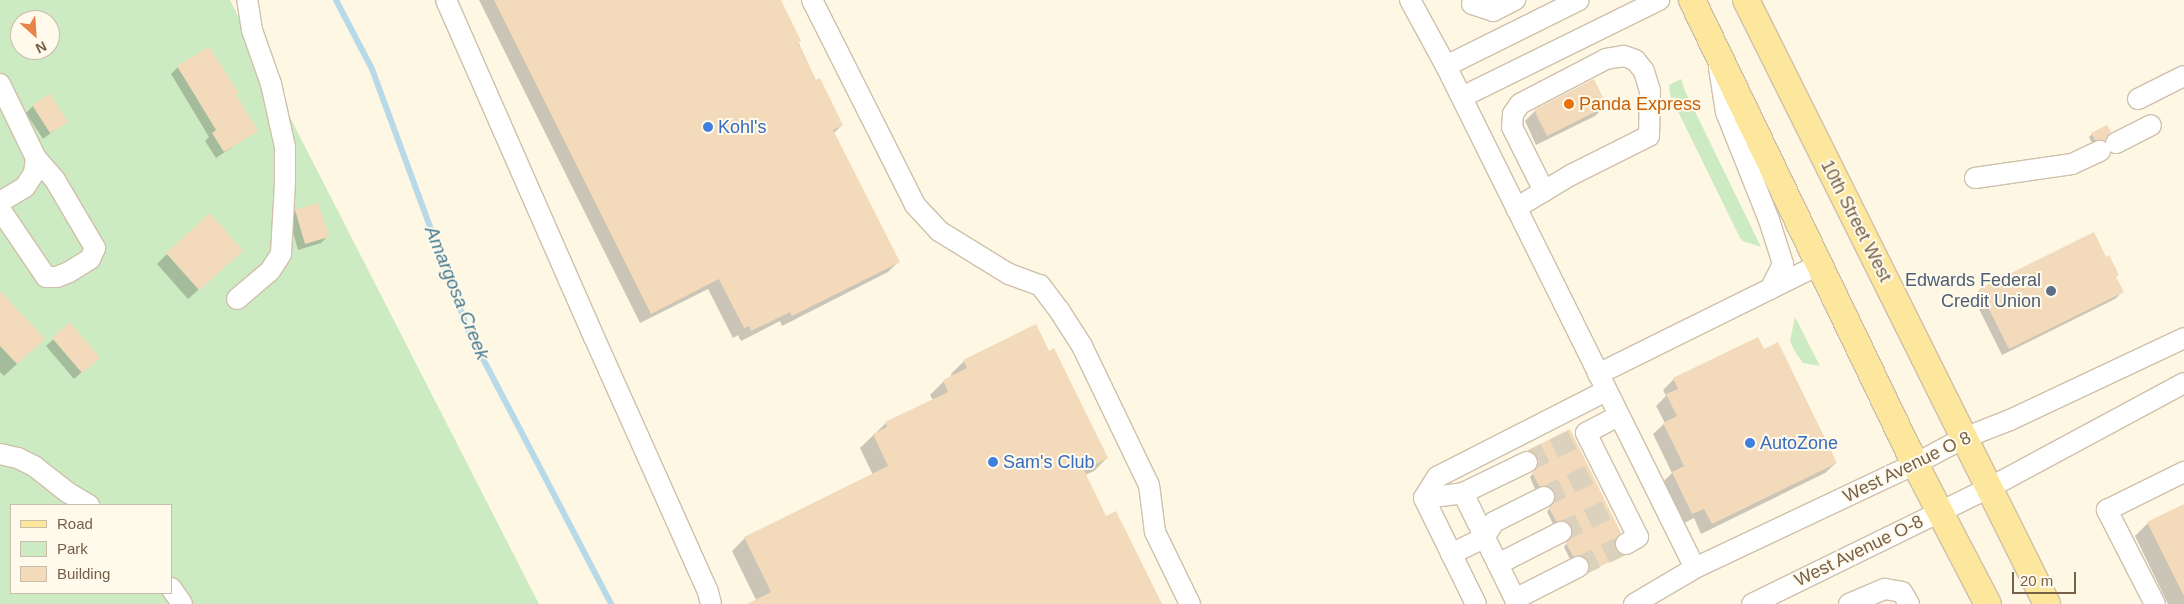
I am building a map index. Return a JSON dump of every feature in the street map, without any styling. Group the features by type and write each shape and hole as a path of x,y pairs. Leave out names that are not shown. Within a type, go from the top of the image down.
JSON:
{"main road":[{"path":"1692,0 1915,464 1988,604"},
{"name":"10th Street West","path":"1746,0 2047,604"}],"street":[{"path":"237,299 270,271 281,254 285,182 285,147 271,84 252,30 247,0"},
{"path":"446,0 708,592 711,604"},
{"path":"812,0 915,205 939,232 1009,274 1040,285 1082,346 1149,485 1156,532 1190,604"},
{"path":"1410,0 1462,97 1694,568"},
{"path":"1472,4 1493,11 1515,0"},
{"path":"1446,66 1579,0"},
{"path":"1462,97 1659,0"},
{"path":"1716,52 1726,112 1783,264 1770,289"},
{"path":"1516,208 1544,191 1649,136 1650,91 1644,71 1635,60 1624,56 1606,59 1520,104 1512,114 1512,127 1544,191"},
{"path":"2138,99 2184,76"},
{"path":"0,84 36,158 55,180 95,248 90,259 57,277 46,277 0,209"},
{"path":"1975,178 2072,164 2152,125"},
{"path":"0,202 25,187 34,173 36,158"},
{"path":"1424,498 1437,478 1770,289 1819,265"},
{"name":"West Avenue O 8","path":"1634,604 1694,568 1915,464 1964,438 2010,420 2184,338"},
{"path":"1940,512 1989,488 2184,383"},
{"path":"1618,416 1580,436 1615,506 1638,537 1626,544"},
{"path":"0,454 18,458 34,466 67,492 87,504"},
{"path":"1424,498 1464,494 1527,462"},
{"path":"2155,604 2107,510 2184,472"},
{"path":"1464,494 1515,599 1578,567"},
{"path":"1451,554 1484,538 1494,522 1544,497"},
{"path":"1424,498 1476,604"},
{"name":"West Avenue O-8","path":"1752,604 1940,512"},
{"path":"1498,564 1561,532"},
{"path":"172,589 182,604"},
{"path":"1849,604 1885,589 1902,592 1909,604"}],"green space":[{"path":"0,0 230,0 539,604 0,604"},
{"path":"1681,79 1685,91 1761,247 1743,241 1740,238 1670,95 1669,85"},
{"path":"1795,317 1820,366 1803,363 1794,350 1790,341"}],"building":[{"path":"494,0 781,0 801,41 798,43 816,80 820,78 843,125 833,130 900,262 792,316 790,312 751,331 749,326 744,328 719,279 651,314"},
{"path":"209,47 239,93 236,95 258,131 224,152 212,133 216,130 177,66"},
{"name":"Panda Express","path":"1594,79 1607,106 1547,136 1534,110"},
{"path":"50,94 68,122 50,133 32,105"},
{"path":"2107,125 2111,132 2105,140 2095,140 2091,133"},
{"path":"318,203 329,237 305,244 295,210"},
{"path":"210,213 243,251 199,290 166,253"},
{"name":"Edwards Federal Credit Union","path":"2094,232 2106,257 2109,255 2119,275 2116,277 2124,292 2009,349 1979,289"},
{"path":"0,291 45,339 17,364 0,346"},
{"path":"70,322 100,358 82,373 52,338"},
{"name":"Sam's Club","path":"1036,324 1049,351 1054,348 1108,458 1084,470 1106,516 1116,511 1162,604 747,604 771,592 744,537 888,466 873,434 887,427 885,422 948,392 943,380 967,368 963,360"},
{"name":"AutoZone","path":"1758,337 1764,349 1778,342 1837,463 1712,524 1704,509 1692,514 1672,472 1684,466 1663,423 1677,416 1666,394 1678,389 1673,378"},
{"path":"1570,429 1621,533 1616,538 1614,545 1616,550 1623,555 1589,572 1589,562 1585,557 1573,556 1566,543 1571,538 1572,527 1567,522 1556,521 1549,508 1554,503 1555,492 1550,487 1539,486 1532,473 1537,468 1538,457 1528,450"},
{"path":"2184,504 2184,596 2147,522"}],"waterway":[{"name":"Amargosa Creek","path":"336,0 372,69 469,332 611,604"}],"tunnel":[{"path":"1527,462 1574,439"},
{"path":"1544,497 1591,474"},
{"path":"1561,532 1609,509"},
{"path":"1578,567 1626,544"}],"place":[{"name":"Panda Express","path":"1569,104"},
{"name":"Kohl's","path":"708,127"},
{"name":"Edwards Federal Credit Union","path":"2051,291"},
{"name":"AutoZone","path":"1750,443"},
{"name":"Sam's Club","path":"993,462"}]}
